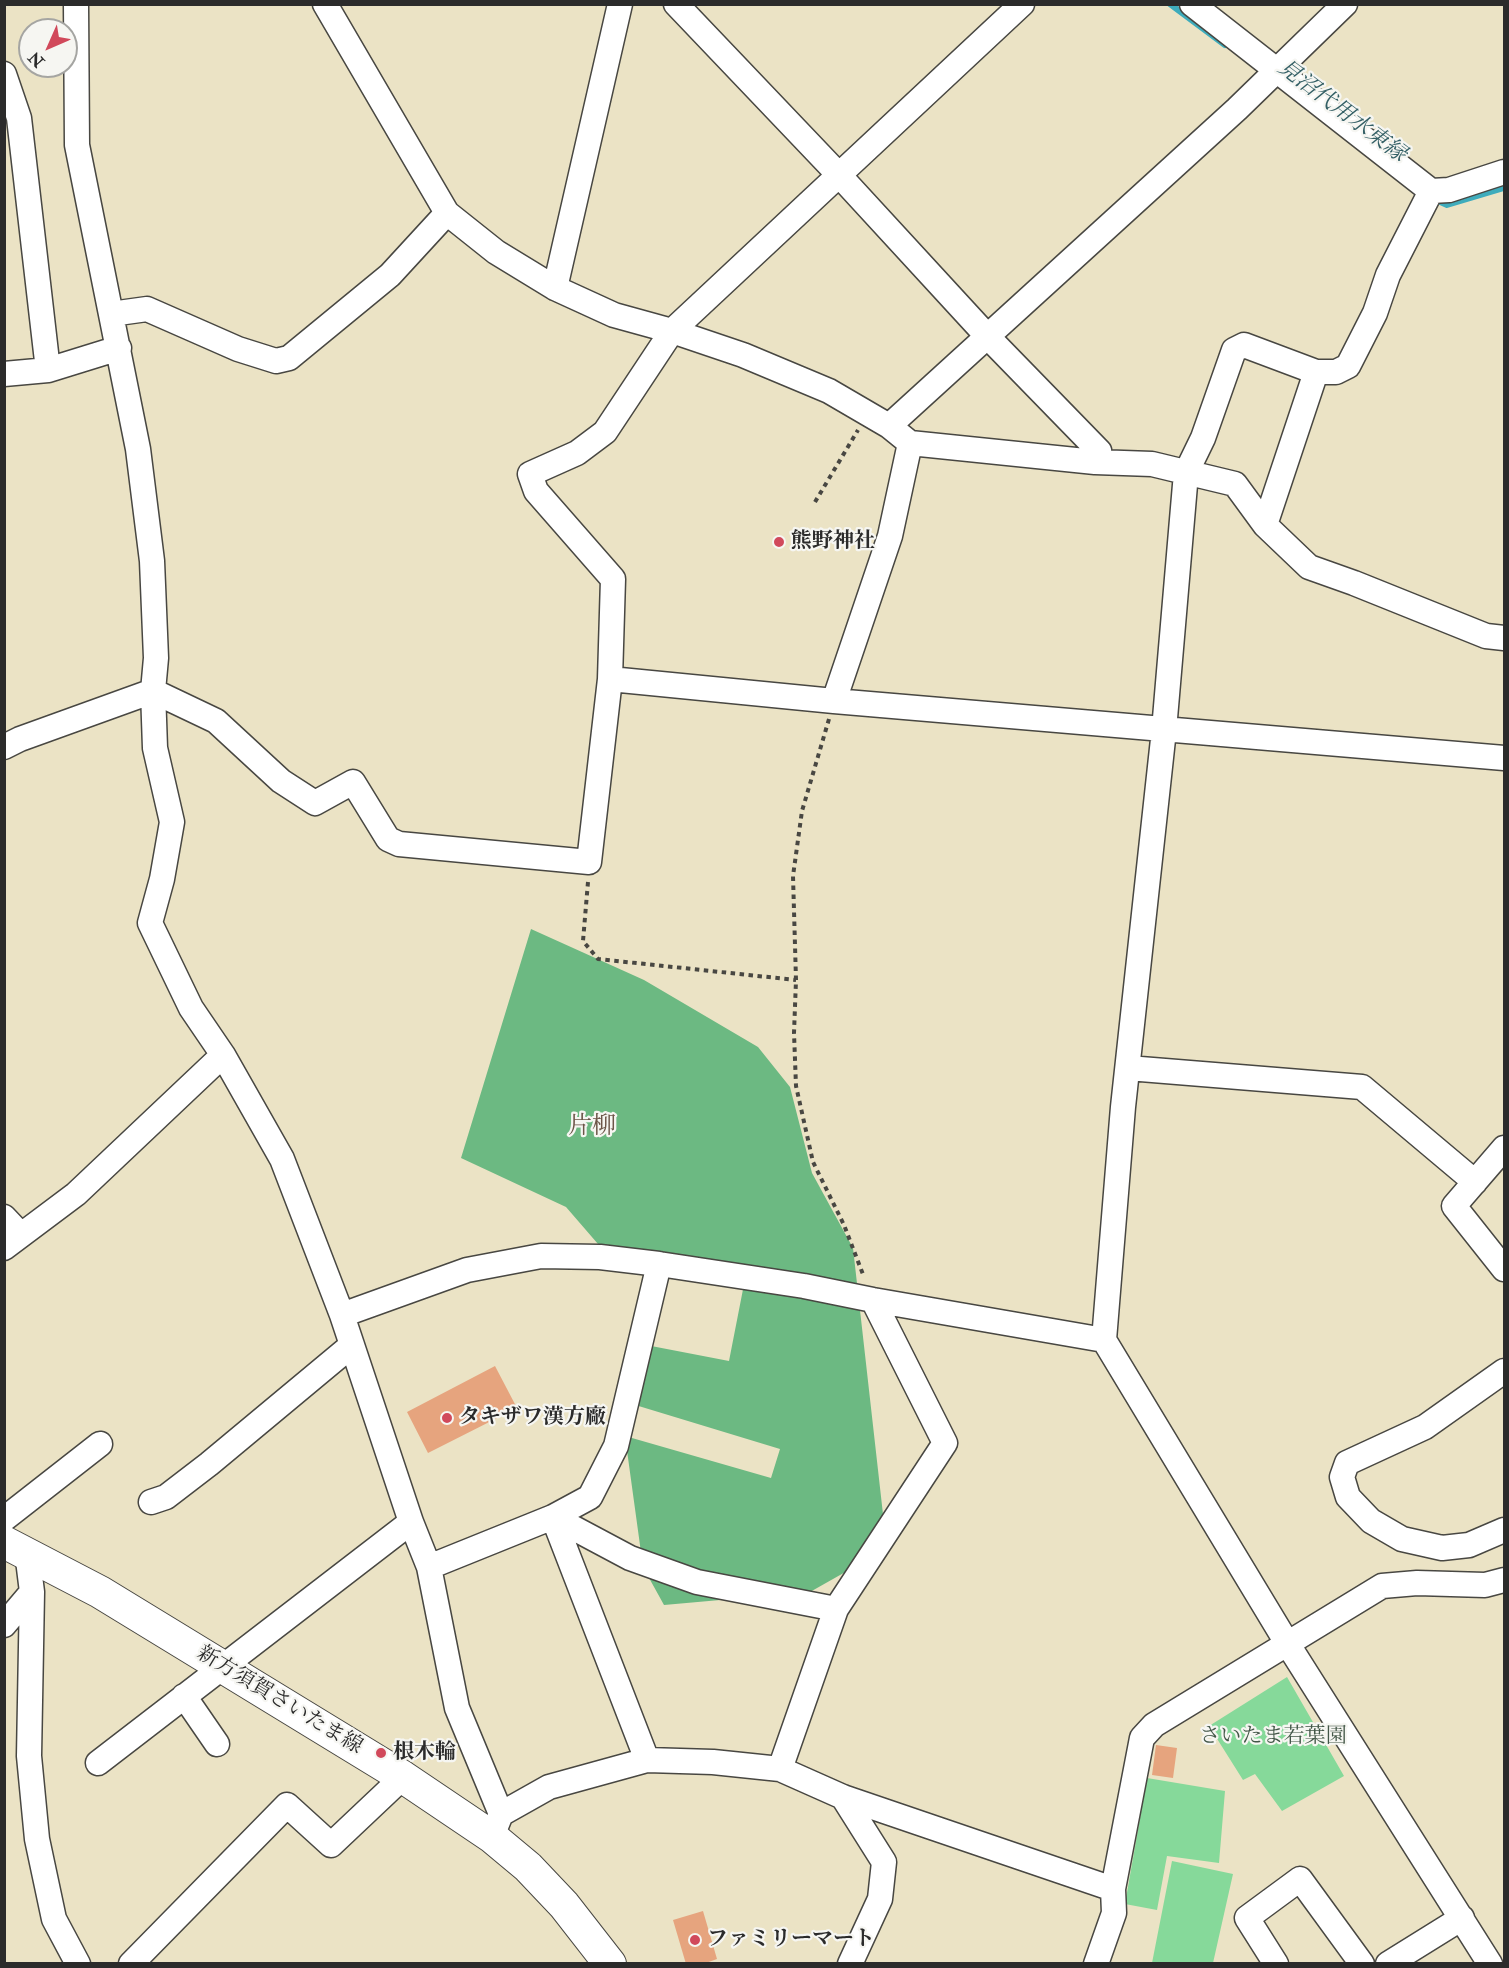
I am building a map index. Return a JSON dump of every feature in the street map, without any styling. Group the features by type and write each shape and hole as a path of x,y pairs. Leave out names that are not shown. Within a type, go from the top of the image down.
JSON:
{"main road":[{"name":"新方須賀さいたま線","path":"16,1547 100,1592 403,1778 497,1826 528,1867 564,1905 610,1964"}],"street":[{"path":"76,4 77,145 138,449 152,561 156,658 153,691 155,748 172,822 162,879 150,923 191,1008 224,1055 282,1159 342,1314 411,1522 429,1568 457,1708 497,1826 549,1786 647,1760 713,1762 780,1769 843,1797 1113,1889"},
{"path":"325,4 447,213 495,252 555,288 614,315 672,331 742,355 829,391 889,426 910,442 1095,462 1152,464 1235,484 1265,525 1309,567 1486,636 1504,638"},
{"path":"555,288 620,4"},
{"path":"676,4 839,175 988,337 1099,451 1095,462"},
{"path":"4,747 20,739 153,691 216,721 281,781 315,803 353,782 388,839 399,844 589,862 610,679 613,579 536,491 530,474 576,453 604,432 672,331 1022,4"},
{"path":"1192,4 1431,191 1449,190 1503,174"},
{"path":"889,426 1277,72 1345,4"},
{"path":"4,74 19,118 48,370"},
{"path":"1431,191 1388,275 1376,313 1348,366 1336,372 1316,372 1244,345 1234,350 1203,438 1186,473 1164,730 1128,1068 1104,1340 1287,1643 1490,1964"},
{"path":"111,314 147,309 238,349 276,361 289,358 390,275 447,213"},
{"path":"4,374 48,370 119,348"},
{"path":"1265,525 1316,372"},
{"path":"834,701 890,536 910,442"},
{"path":"610,679 834,701 1504,758"},
{"path":"4,1216 13,1242 76,1194 224,1055"},
{"path":"1128,1068 1362,1086 1475,1182"},
{"path":"1504,1148 1454,1206 1504,1269"},
{"path":"342,1314 467,1270 541,1256 600,1257 804,1286 1104,1340"},
{"path":"429,1568 553,1517 590,1497 616,1446 659,1264"},
{"path":"780,1769 836,1609 945,1443 873,1300"},
{"path":"151,1502 166,1497 210,1464 352,1345"},
{"path":"1504,1371 1425,1427 1347,1463 1342,1477 1348,1497 1371,1521 1402,1539 1442,1548 1469,1545 1504,1530"},
{"path":"4,1519 100,1444"},
{"path":"553,1517 630,1558 697,1582 836,1609"},
{"path":"553,1517 647,1760"},
{"path":"98,1763 411,1522"},
{"path":"16,1547 32,1592 29,1756 37,1839 54,1919 78,1964"},
{"path":"1096,1964 1113,1913 1113,1889 1142,1738 1154,1725 1382,1586 1417,1583 1485,1586 1504,1581"},
{"path":"4,1625 32,1592"},
{"path":"184,1696 217,1744"},
{"path":"145,1959 287,1805 331,1845 403,1778"},
{"path":"843,1797 884,1862 880,1899 850,1964"},
{"path":"1276,1964 1247,1918 1300,1879 1362,1964"},
{"path":"1388,1964 1462,1918"}],"path":[{"path":"815,502 867,414"},
{"path":"834,701 802,811 793,876 796,1086 813,1162 844,1225 873,1300"},
{"path":"589,862 583,941 598,958 796,980"}],"green space":[{"path":"531,929 644,980 758,1047 790,1087 812,1173 853,1248 886,1541 856,1566 810,1592 664,1605 643,1567 625,1436 771,1478 780,1449 632,1404 646,1345 729,1361 746,1274 603,1254 598,1244 566,1207 461,1158"},
{"name":"さいたま若葉園","path":"1287,1677 1344,1776 1282,1811 1255,1774 1243,1780 1209,1726"},
{"name":"さいたま若葉園","path":"1147,1778 1225,1791 1219,1863 1167,1856 1157,1910 1125,1904"},
{"path":"1172,1861 1233,1874 1213,1963 1152,1963"}],"building":[{"path":"495,1366 517,1408 428,1453 407,1412"},
{"path":"1156,1745 1177,1748 1173,1778 1152,1775"},
{"name":"ファミリーマート","path":"703,1911 717,1959 703,1964 686,1964 673,1920"}],"waterway":[{"name":"見沼代用水東縁","path":"1170,4 1225,45"},
{"name":"見沼代用水東縁","path":"1436,200 1447,205 1504,188"}],"place":[{"name":"熊野神社","path":"779,542"},
{"name":"タキザワ漢方廠","path":"447,1418"},
{"name":"根木輪","path":"381,1753"},
{"name":"ファミリーマート","path":"695,1940"}],"district":[{"name":"片柳","path":"592,1128"}]}
